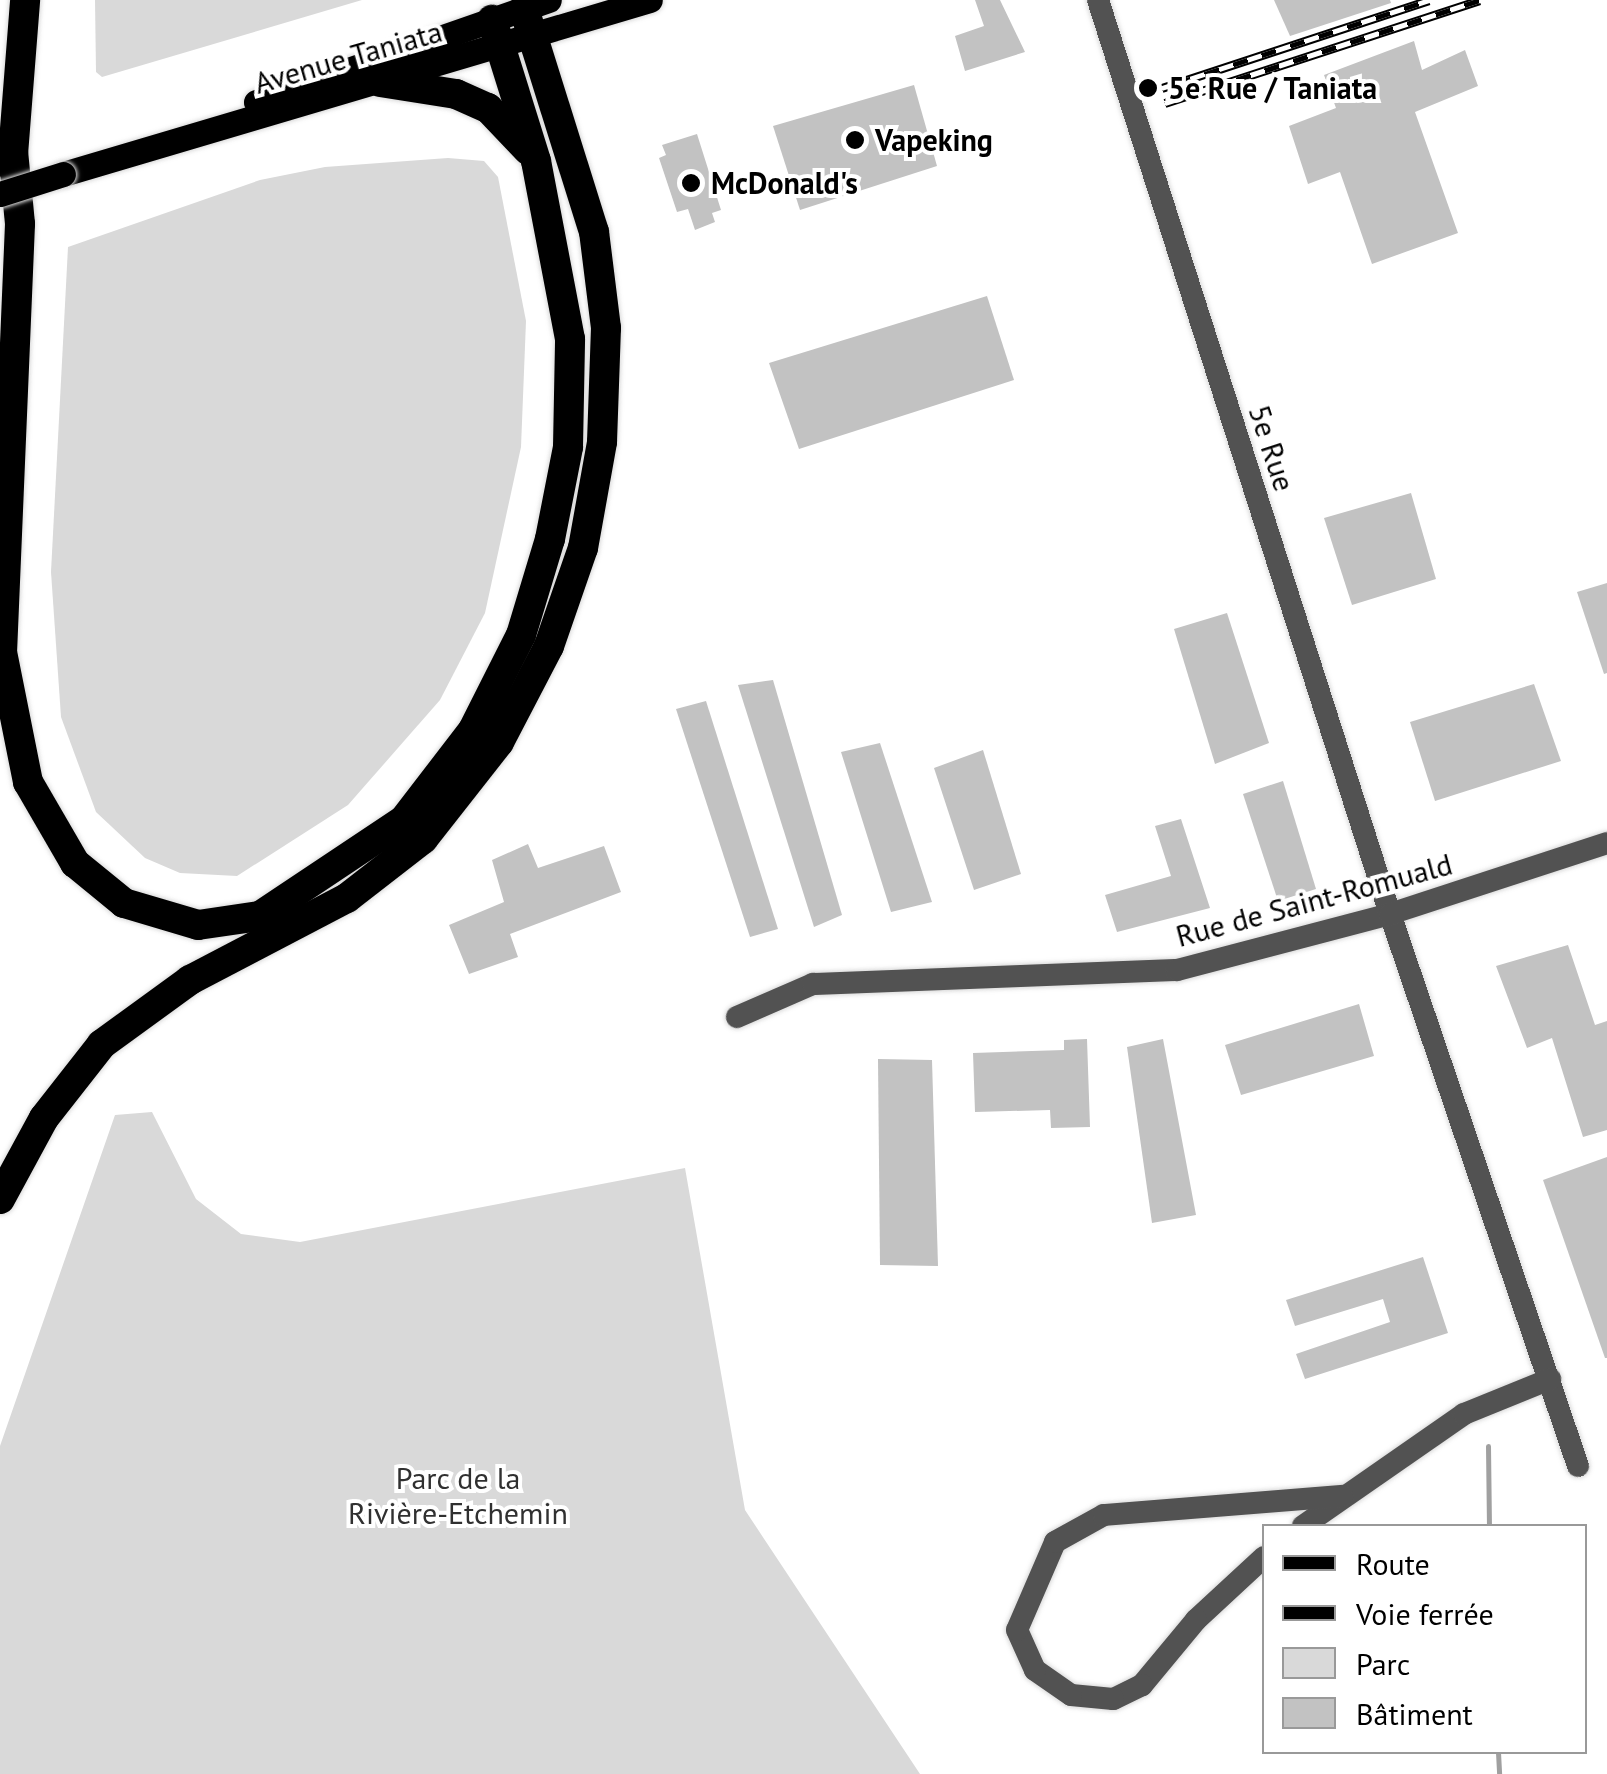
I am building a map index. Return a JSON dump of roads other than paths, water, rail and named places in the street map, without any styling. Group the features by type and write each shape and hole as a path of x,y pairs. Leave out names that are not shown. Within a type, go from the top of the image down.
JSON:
{"highway":[{"path":"0,310 25,0"},
{"path":"0,1198 44,1118 102,1044 190,980 347,898 423,838 499,742 550,646 586,530 602,442 606,328 594,232 533,39 537,4"},
{"path":"13,151 20,224 2,576 11,721 28,782 75,863 124,903 198,925 260,916 404,820 473,730 520,635 568,447 570,339 536,161 496,33"},
{"path":"380,82 456,94 488,108 536,161"}],"main road":[{"name":"Avenue Taniata","path":"0,194 496,33 533,39 650,0"},
{"name":"Avenue Taniata","path":"63,174 380,82 496,33 537,4"}],"street":[{"name":"5e Rue","path":"1098,0 1390,914 1578,1466"},
{"name":"Rue de Saint-Romuald","path":"737,1017 813,984 1177,970 1390,914 1607,843"},
{"path":"1306,1524 1464,1414 1550,1379"},
{"path":"1262,1559 1142,1685 1112,1699 1071,1695 1035,1670 1018,1630 1055,1542 1104,1515 1342,1496"}],"waterway":[{"path":"1488,1446 1489,1524"},
{"path":"1498,1754 1499,1774"}],"railway":[{"path":"1162,88 1429,0"},
{"path":"1165,103 1480,0"}],"place":[{"name":"5e Rue / Taniata","path":"1148,88"},
{"name":"Vapeking","path":"855,140"},
{"name":"McDonald's","path":"691,183"}],"park label":[{"name":"Parc de la Rivière-Etchemin","path":"458,1495"}]}
